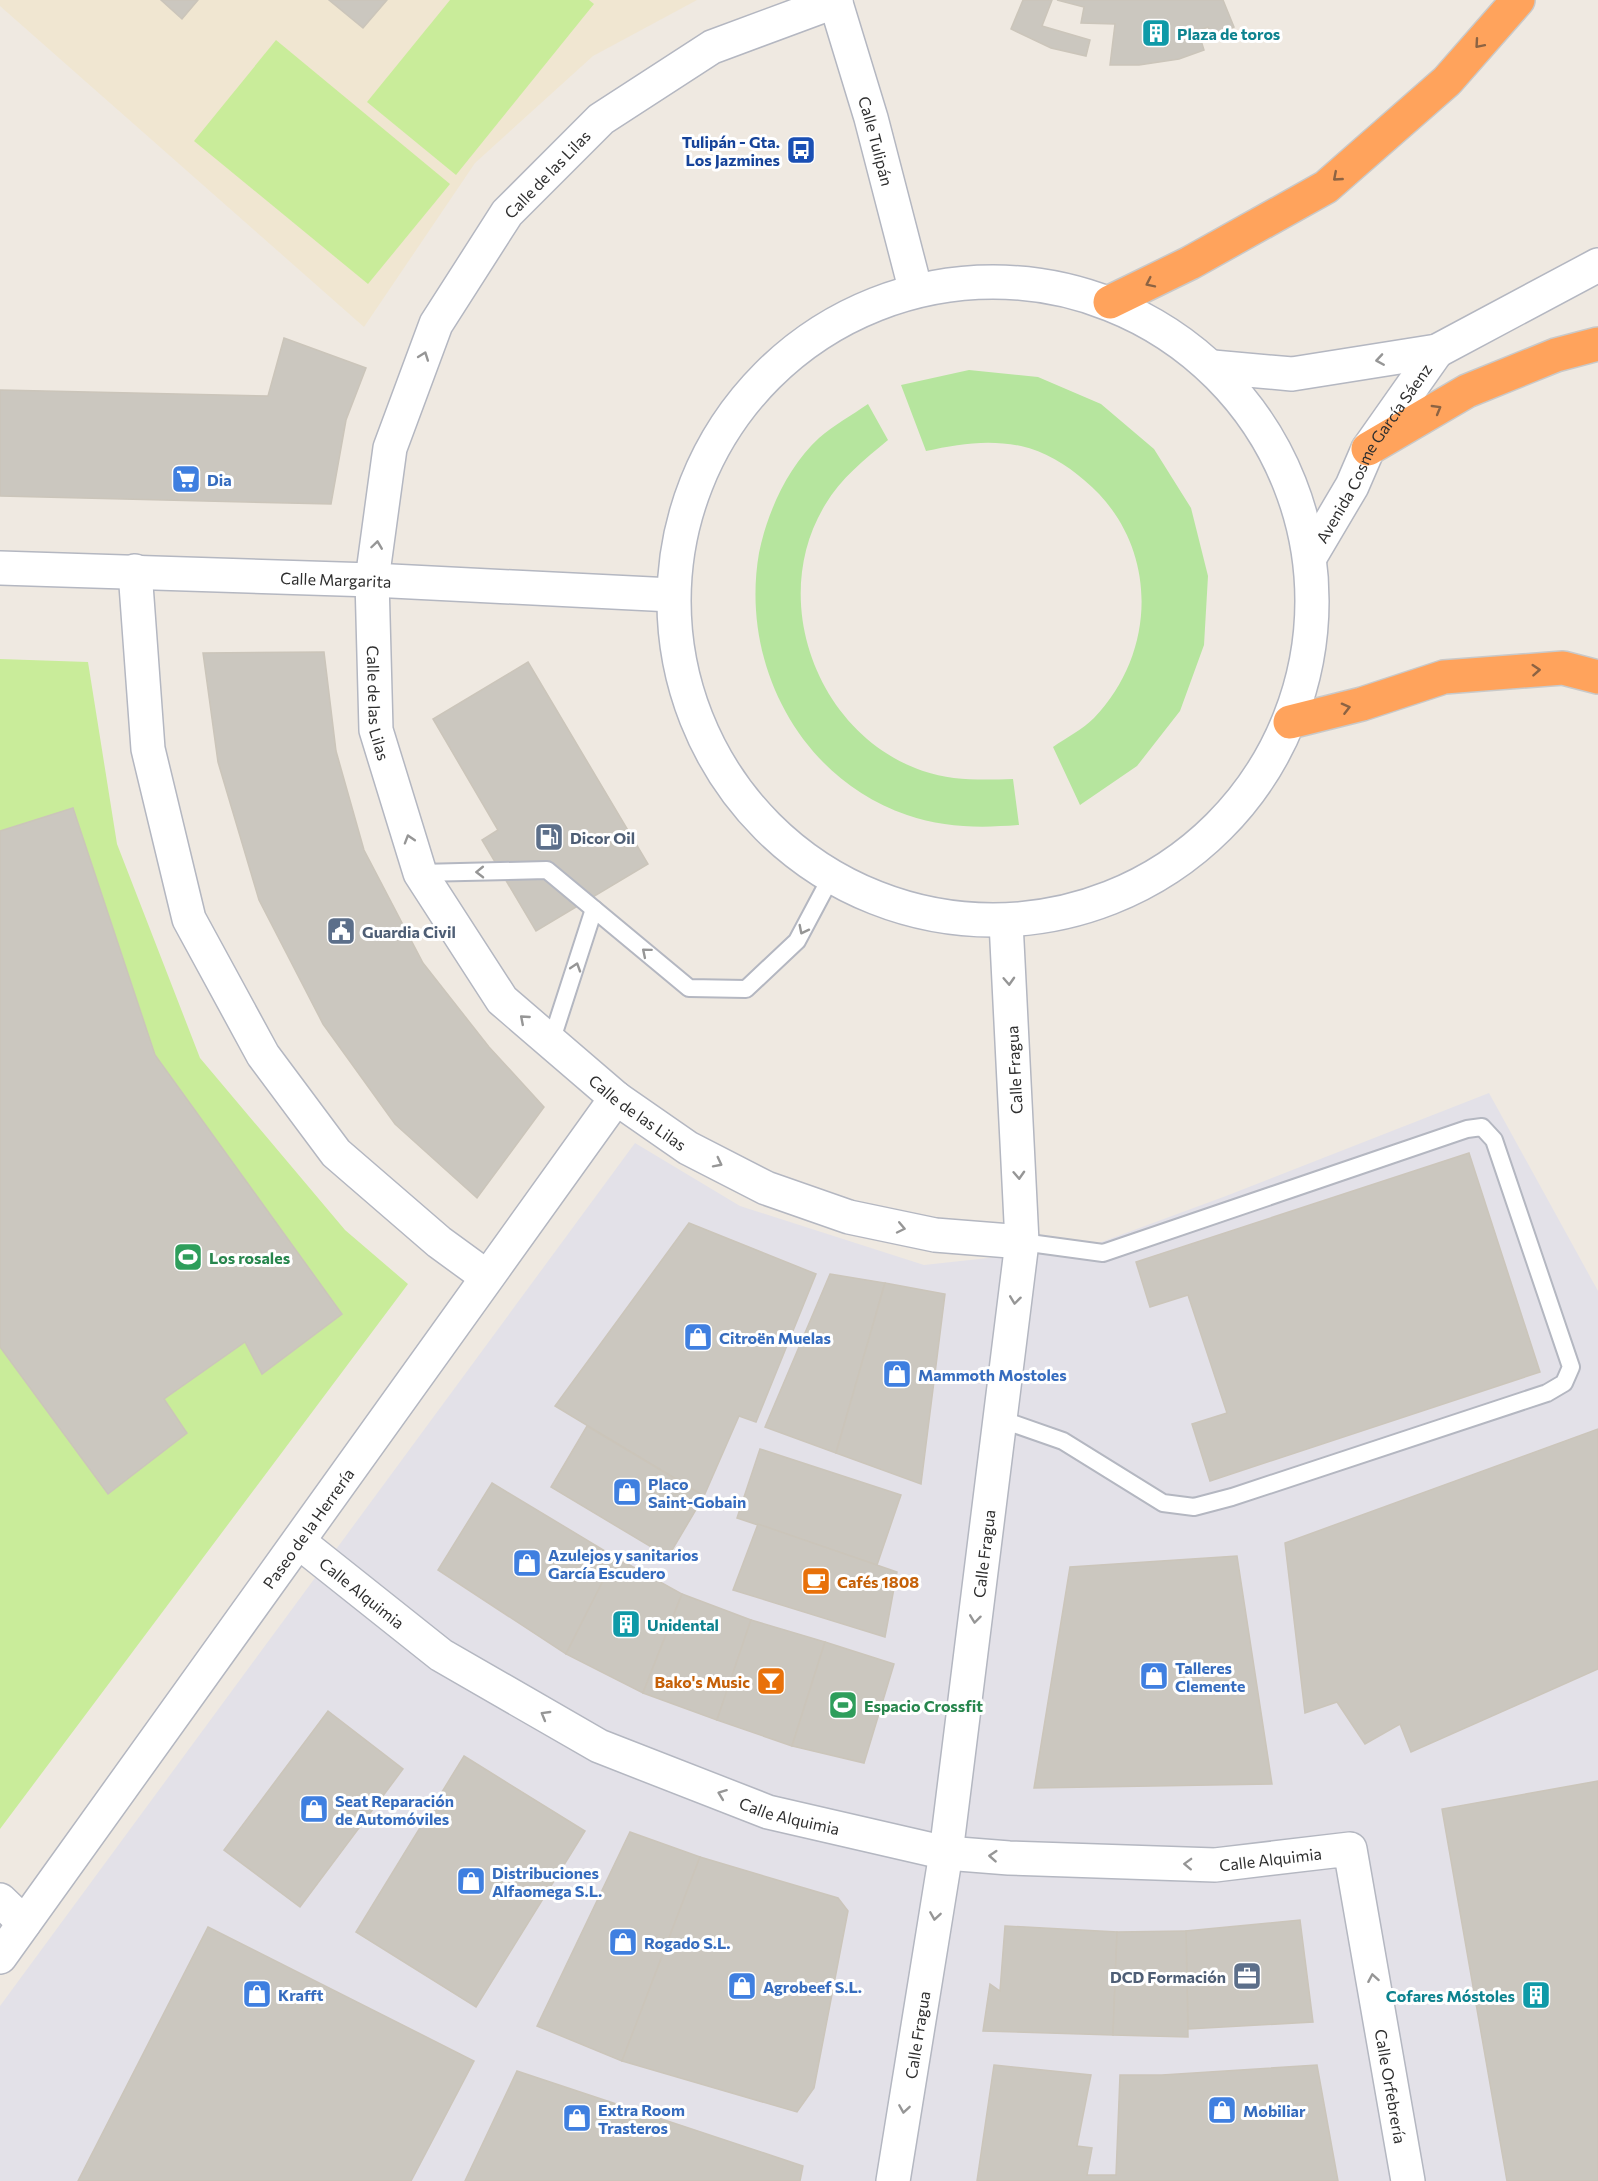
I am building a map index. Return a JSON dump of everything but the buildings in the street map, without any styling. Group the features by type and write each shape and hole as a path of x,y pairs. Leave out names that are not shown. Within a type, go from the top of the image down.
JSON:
{"highway":[{"path":"1110,302 1190,264 1326,187 1447,81 1518,0"},
{"path":"1368,449 1467,391 1556,355 1598,345"},
{"path":"1290,722 1362,704 1444,676 1563,668 1598,677"}],"street":[{"name":"Calle Tulipán","path":"836,0 871,118 914,284"},
{"name":"Calle de las Lilas","path":"836,0 712,47 601,119 507,213 436,324 390,448 372,579 376,730 420,873 502,1000 616,1098 688,1148 766,1188 849,1217 935,1235 1022,1242"},
{"name":"Avenida Cosme García Sáenz","path":"1213,367 1292,374 1437,351 1598,265"},
{"path":"1004,280 1110,302 1165,329 1213,367 1259,422 1292,487 1310,557 1312,624 1306,669 1290,722 1244,801 1177,864 1096,905 1006,922 915,913 830,879 763,826 712,758 682,679 672,595 690,497 736,409 807,340 914,284 1004,280"},
{"name":"Avenida Cosme García Sáenz","path":"1310,557 1352,486 1368,449 1437,351"},
{"name":"Calle Margarita","path":"0,568 372,579 672,595"},
{"path":"135,571 148,749 189,919 263,1055 336,1153 440,1242 487,1277"},
{"name":"Calle Fragua","path":"893,2181 946,1853 1022,1242 1006,922"},
{"name":"Paseo de la Herrería","path":"0,1957 616,1098"},
{"name":"Calle Alquimia","path":"298,1542 441,1655 599,1746 768,1812 946,1853 1215,1865 1350,1849"},
{"name":"Calle Orfebrería","path":"1350,1849 1408,2181"},
{"path":"0,1900 24,1923"}],"lane":[{"path":"420,873 547,870 689,988 746,989 797,941 830,879"},
{"path":"551,1042 594,909"},
{"path":"1000,1419 1062,1441 1163,1503 1194,1507 1232,1497 1547,1393 1564,1383 1571,1367 1494,1140 1482,1127 1467,1129 1103,1253 1022,1242"}],"shaded area":[{"path":"0,0 697,0 593,56 475,163 364,327 0,6"},
{"path":"1489,1093 1598,1291 1598,2181 0,2181 0,2006 635,1143 740,1206 924,1265 1088,1247 1226,1196"}],"green space":[{"path":"450,0 589,0 594,4 456,175 367,102"},
{"path":"276,40 450,184 368,284 194,141"},
{"path":"969,370 1038,377 1101,404 1154,449 1191,508 1208,576 1204,645 1180,711 1137,766 1080,805 1053,747 1094,718 1116,690 1131,660 1139,628 1142,596 1137,564 1126,533 1108,505 1084,480 1055,459 1030,448 997,443 961,444 926,451 901,385"},
{"path":"868,404 888,440 838,486 825,505 808,543 801,582 803,622 813,660 831,696 855,728 886,753 923,771 945,777 979,780 1013,779 1019,825 977,827 949,825 907,815 869,798 836,774 808,745 785,711 769,674 759,635 755,594 759,553 767,522 780,491 808,449 831,429"},
{"name":"Los rosales","path":"0,659 88,662 117,844 200,1058 345,1230 408,1284 0,1829"}],"place":[{"name":"Plaza de toros","path":"1156,33"},
{"name":"Tulipán - Gta. Los Jazmines","path":"801,150"},
{"name":"Dia","path":"186,479"},
{"name":"Dicor Oil","path":"549,837"},
{"name":"Guardia Civil","path":"341,931"},
{"name":"Los rosales","path":"188,1257"},
{"name":"Citroën Muelas","path":"698,1337"},
{"name":"Mammoth Mostoles","path":"897,1374"},
{"name":"Placo Saint-Gobain","path":"627,1492"},
{"name":"Azulejos y sanitarios García Escudero","path":"527,1563"},
{"name":"Cafés 1808","path":"816,1581"},
{"name":"Unidental","path":"626,1624"},
{"name":"Talleres Clemente","path":"1154,1676"},
{"name":"Bako's Music","path":"771,1681"},
{"name":"Espacio Crossfit","path":"843,1705"},
{"name":"Seat Reparación de Automóviles","path":"314,1809"},
{"name":"Distribuciones Alfaomega S.L.","path":"471,1881"},
{"name":"Rogado S.L.","path":"623,1942"},
{"name":"DCD Formación","path":"1247,1976"},
{"name":"Agrobeef S.L.","path":"742,1986"},
{"name":"Krafft","path":"257,1994"},
{"name":"Cofares Móstoles","path":"1536,1995"},
{"name":"Mobiliar","path":"1222,2110"},
{"name":"Extra Room Trasteros","path":"577,2118"}]}
